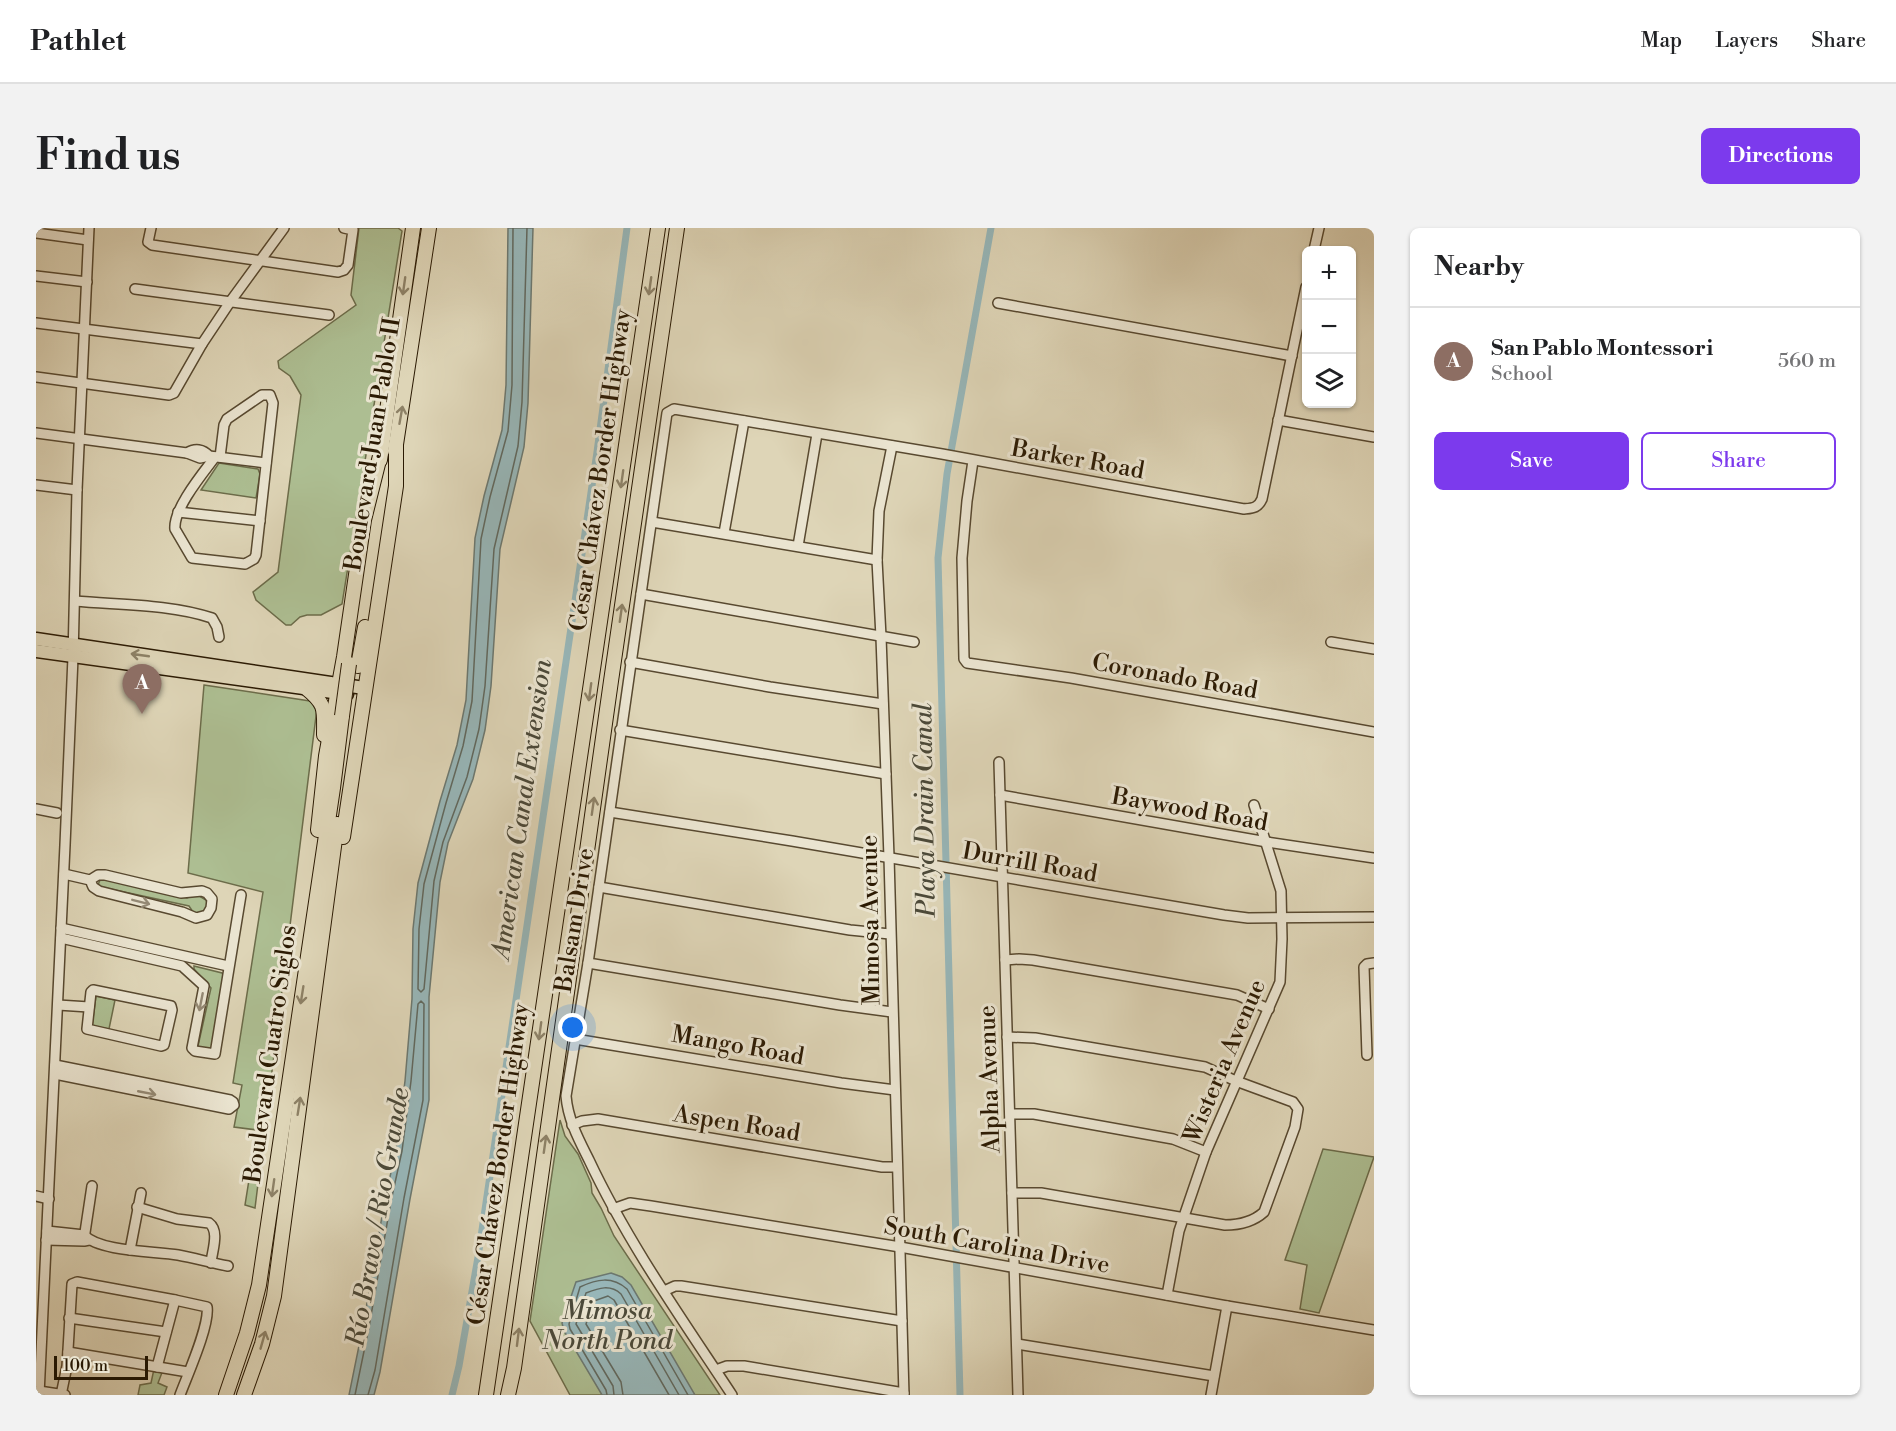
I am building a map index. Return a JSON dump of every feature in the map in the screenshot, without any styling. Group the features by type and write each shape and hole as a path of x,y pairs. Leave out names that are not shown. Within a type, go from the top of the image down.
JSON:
{"highway":[{"name":"Boulevard Juan Pablo II","path":"355,664 371,521 413,228"},
{"name":"Boulevard Juan Pablo II","path":"355,664 396,445 429,228"},
{"name":"César Chávez Border Highway","path":"486,1395 658,228"},
{"name":"César Chávez Border Highway","path":"511,1395 610,681 677,228"},
{"path":"305,1072 312,1045 347,718 355,664 396,486 396,445"},
{"path":"326,756 364,692 355,664 364,520 381,452"},
{"path":"347,718 338,689 355,664"},
{"path":"306,688 316,695 323,706 326,756 305,933 306,969"},
{"name":"Boulevard Cuatro Siglos","path":"244,1395 262,1344 274,1296 305,1072 325,873 347,718"},
{"name":"Boulevard Cuatro Siglos","path":"226,1395 247,1334 259,1285 306,969 325,873"},
{"path":"482,1395 493,1352"}],"main road":[{"path":"36,639 73,651 306,688 338,689"},
{"path":"36,651 73,651 364,692"}],"street":[{"path":"89,228 76,490 75,602 64,874 44,1282 39,1325 39,1393 63,1395 72,1284 77,1282 203,1306 207,1309 207,1316 180,1395"},
{"path":"151,228 148,240 153,245 338,272 348,266 348,229"},
{"path":"36,377 169,395 176,391 202,344 284,228"},
{"path":"1315,246 1319,228"},
{"path":"36,233 88,240"},
{"path":"36,276 87,282"},
{"path":"135,289 329,315"},
{"name":"Barker Road","path":"670,410 942,454 1233,507 1252,508 1257,507 1262,499 1303,300"},
{"path":"998,303 1292,356"},
{"path":"36,323 202,344"},
{"path":"266,394 270,395 273,401 266,463 256,555 245,564 194,559 189,555 175,529 178,512 215,457 225,422 266,394"},
{"name":"Balsam Drive","path":"670,410 666,417 588,963 566,1096 572,1125 613,1209 732,1395"},
{"path":"1278,420 1374,437"},
{"path":"724,533 744,422"},
{"path":"36,433 187,453 197,450 215,457 266,463"},
{"path":"798,546 817,434"},
{"name":"Mimosa Avenue","path":"892,446 879,511 877,560 889,857 904,1394"},
{"name":"Coronado Road","path":"973,460 962,558 964,659 968,663 1071,678 1374,732"},
{"path":"36,485 76,490"},
{"path":"178,512 260,521"},
{"path":"652,522 877,560"},
{"path":"641,594 914,642"},
{"path":"75,602 167,609 203,615 212,618 219,637"},
{"path":"1331,642 1374,649"},
{"path":"630,662 883,704"},
{"path":"620,729 886,774"},
{"name":"Alpha Avenue","path":"999,762 1018,1395"},
{"name":"Baywood Road","path":"1000,795 1267,842 1374,858"},
{"name":"Wisteria Avenue","path":"1167,1294 1176,1245 1206,1152 1275,995 1281,976 1281,891 1254,806"},
{"path":"36,809 57,813"},
{"name":"Durrill Road","path":"610,812 937,865 1224,915 1282,918 1374,917"},
{"path":"64,874 90,880 105,874 181,893 202,891 212,899 211,908 207,915 196,918 182,912 99,891 93,887 90,880"},
{"path":"599,887 850,930 890,934"},
{"path":"183,961 204,986 192,1048 195,1051 214,1054 216,1053 241,895"},
{"path":"61,933 183,961 228,966"},
{"path":"1005,960 1019,958 1033,960 1237,995 1269,1009"},
{"path":"588,963 892,1012"},
{"path":"1367,1055 1364,967 1374,963"},
{"path":"95,990 170,1005 172,1010 164,1044 161,1046 87,1029 89,1007 91,992 95,990"},
{"path":"58,1005 89,1007"},
{"path":"1007,1037 1035,1038 1205,1067 1236,1081 1288,1099 1295,1103 1298,1109 1295,1127 1264,1212 1259,1217 1236,1225 1184,1219 1041,1193 1012,1192"},
{"name":"Mango Road","path":"575,1039 895,1090"},
{"path":"55,1070 186,1096"},
{"path":"1010,1114 1034,1114 1173,1139 1206,1152"},
{"name":"Aspen Road","path":"572,1125 589,1119 598,1119 871,1165 897,1167"},
{"path":"85,1239 92,1186"},
{"path":"130,1250 141,1193"},
{"path":"36,1196 48,1203"},
{"path":"36,1206 48,1203"},
{"name":"South Carolina Drive","path":"613,1209 630,1203 651,1206 1374,1330"},
{"path":"137,1207 177,1219 212,1225 215,1231 211,1263"},
{"path":"46,1235 85,1239 130,1250 178,1255 228,1266"},
{"path":"36,1291 44,1282"},
{"path":"664,1291 681,1286 902,1321"},
{"path":"157,1367 174,1300"},
{"path":"1211,1395 1227,1306"},
{"path":"69,1318 166,1332"},
{"path":"1017,1344 1214,1376"},
{"path":"68,1352 188,1372"},
{"path":"716,1370 727,1366 744,1366 904,1394"}],"green space":[{"path":"359,228 398,228 402,231 342,604 321,615 300,617 291,625 286,625 256,600 253,592 278,572 301,395 290,376 279,368 278,361 356,305 351,295"},
{"path":"219,463 258,469 260,474 256,498 201,490"},
{"path":"204,685 310,701 317,708 255,1208 245,1205 257,1130 234,1127 242,1085 233,1083 263,892 188,873"},
{"path":"103,879 187,898 196,894 206,900 208,905 206,911 200,916 189,906 101,887 98,885"},
{"path":"194,966 222,973 224,977 211,1050 199,1049 198,1046 211,988 194,969"},
{"path":"96,996 115,1000 109,1029 92,1026"},
{"path":"560,1120 565,1136 578,1154 591,1183 592,1193 614,1236 720,1395 570,1395 530,1321"},
{"path":"1323,1149 1374,1157 1319,1313 1300,1309 1307,1265 1285,1260"},
{"path":"154,1369 163,1370 158,1383 167,1387 164,1395 138,1395 140,1385 151,1383"}],"water":[{"path":"508,228 533,228 528,403 524,447 500,549 491,686 485,730 473,779 448,843 440,882 429,997 429,1100 380,1372 374,1395 349,1395 396,1150 412,999 413,929 418,883 457,745 466,700 475,538 502,430 506,385"},
{"name":"Mimosa North Pond","path":"611,1273 622,1277 631,1285 695,1395 602,1395 564,1331 562,1323 576,1282"}],"waterway":[{"name":"American Canal Extension","path":"452,1395 478,1257 597,452 627,228"},
{"name":"Playa Drain Canal","path":"960,1395 938,558 947,474 991,228"}],"place":[{"name":"San Pablo Montessori","path":"142,714"}],"water label":[{"name":"Río Bravo / Rio Grande","path":"377,1217"}]}
